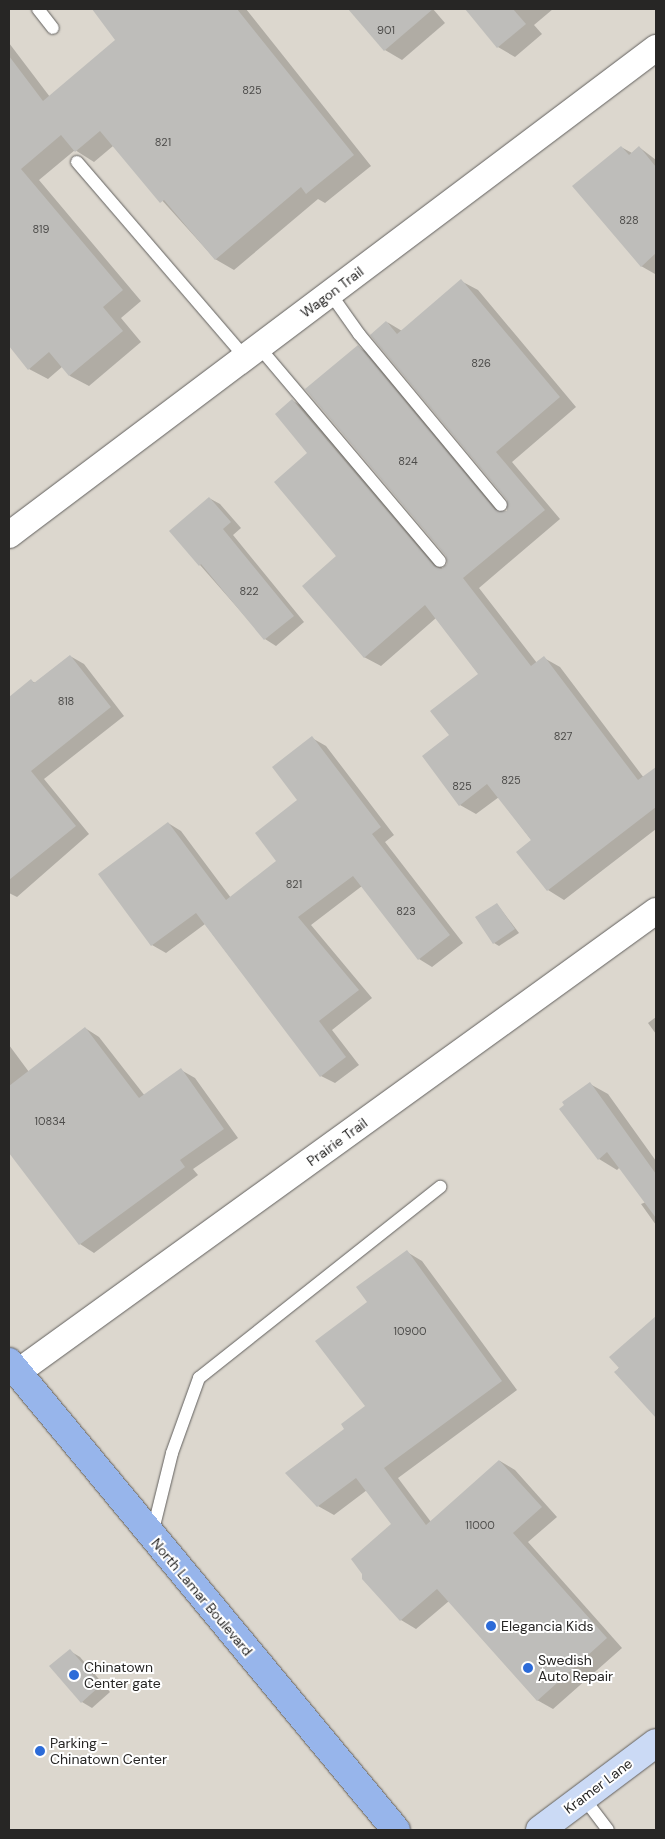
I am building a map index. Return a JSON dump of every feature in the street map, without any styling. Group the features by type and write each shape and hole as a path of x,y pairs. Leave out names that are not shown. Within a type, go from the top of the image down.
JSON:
{"main road":[{"name":"North Lamar Boulevard","path":"13,1367 396,1830"}],"street":[{"name":"Wagon Trail","path":"9,535 656,48"},
{"name":"Prairie Trail","path":"13,1367 656,911"},
{"name":"Kramer Lane","path":"540,1830 656,1743"}],"lane":[{"path":"38,9 53,28"},
{"path":"77,162 252,352 440,561"},
{"path":"330,293 359,334 501,505"},
{"path":"152,1536 172,1453 199,1378 440,1187"},
{"path":"583,1797 608,1830"}],"shaded area":[{"path":"9,9 656,9 656,1830 9,1830"}],"building":[{"path":"92,9 237,9 354,155 306,194 301,187 215,260 164,200 160,203 100,131 75,152 61,135 21,169 123,290 103,307 123,331 69,376 49,352 28,370 9,346 9,56 43,101 115,40"},
{"path":"348,9 433,9 384,51"},
{"path":"465,9 513,9 526,24 497,48"},
{"path":"621,146 629,155 639,146 656,167 656,253 641,267 572,186"},
{"path":"461,279 560,397 496,452 545,510 463,578 531,666 544,656 638,780 656,767 656,807 547,891 516,852 531,840 487,784 459,806 422,756 449,735 430,711 478,674 425,605 364,658 302,586 336,556 274,482 307,453 275,414 292,399 434,566 441,569 447,564 446,556 305,389 358,345 495,510 507,511 507,500 370,335 386,321 397,334"},
{"path":"209,497 231,522 223,529 294,616 264,640 201,564 199,566 169,531"},
{"path":"70,655 111,707 31,771 76,826 9,880 9,697 31,679 34,683"},
{"path":"312,736 381,827 372,834 450,935 418,960 353,876 298,917 359,990 319,1021 346,1057 320,1077 196,913 151,946 98,874 168,822 226,900 276,861 255,833 297,800 272,767"},
{"path":"497,903 515,929 493,944 475,917"},
{"path":"85,1027 139,1098 181,1068 224,1129 180,1160 185,1167 79,1245 9,1153 9,1086"},
{"path":"590,1082 656,1174 656,1218 607,1152 598,1160 559,1109 564,1105 562,1102"},
{"path":"407,1250 502,1381 384,1468 426,1525 499,1460 542,1507 513,1533 607,1638 537,1701 437,1589 400,1621 362,1579 362,1574 351,1559 391,1524 356,1478 317,1507 285,1473 344,1429 341,1424 365,1406 315,1341 367,1302 356,1287"},
{"path":"656,1316 656,1418 614,1372 619,1368 609,1357"},
{"name":"Chinatown Center gate","path":"70,1649 101,1685 81,1703 49,1666"}],"place":[{"name":"Elegancia Kids","path":"491,1626"},
{"name":"Swedish Auto Repair","path":"528,1668"},
{"name":"Chinatown Center gate","path":"74,1675"},
{"name":"Parking - Chinatown Center","path":"40,1751"}]}
